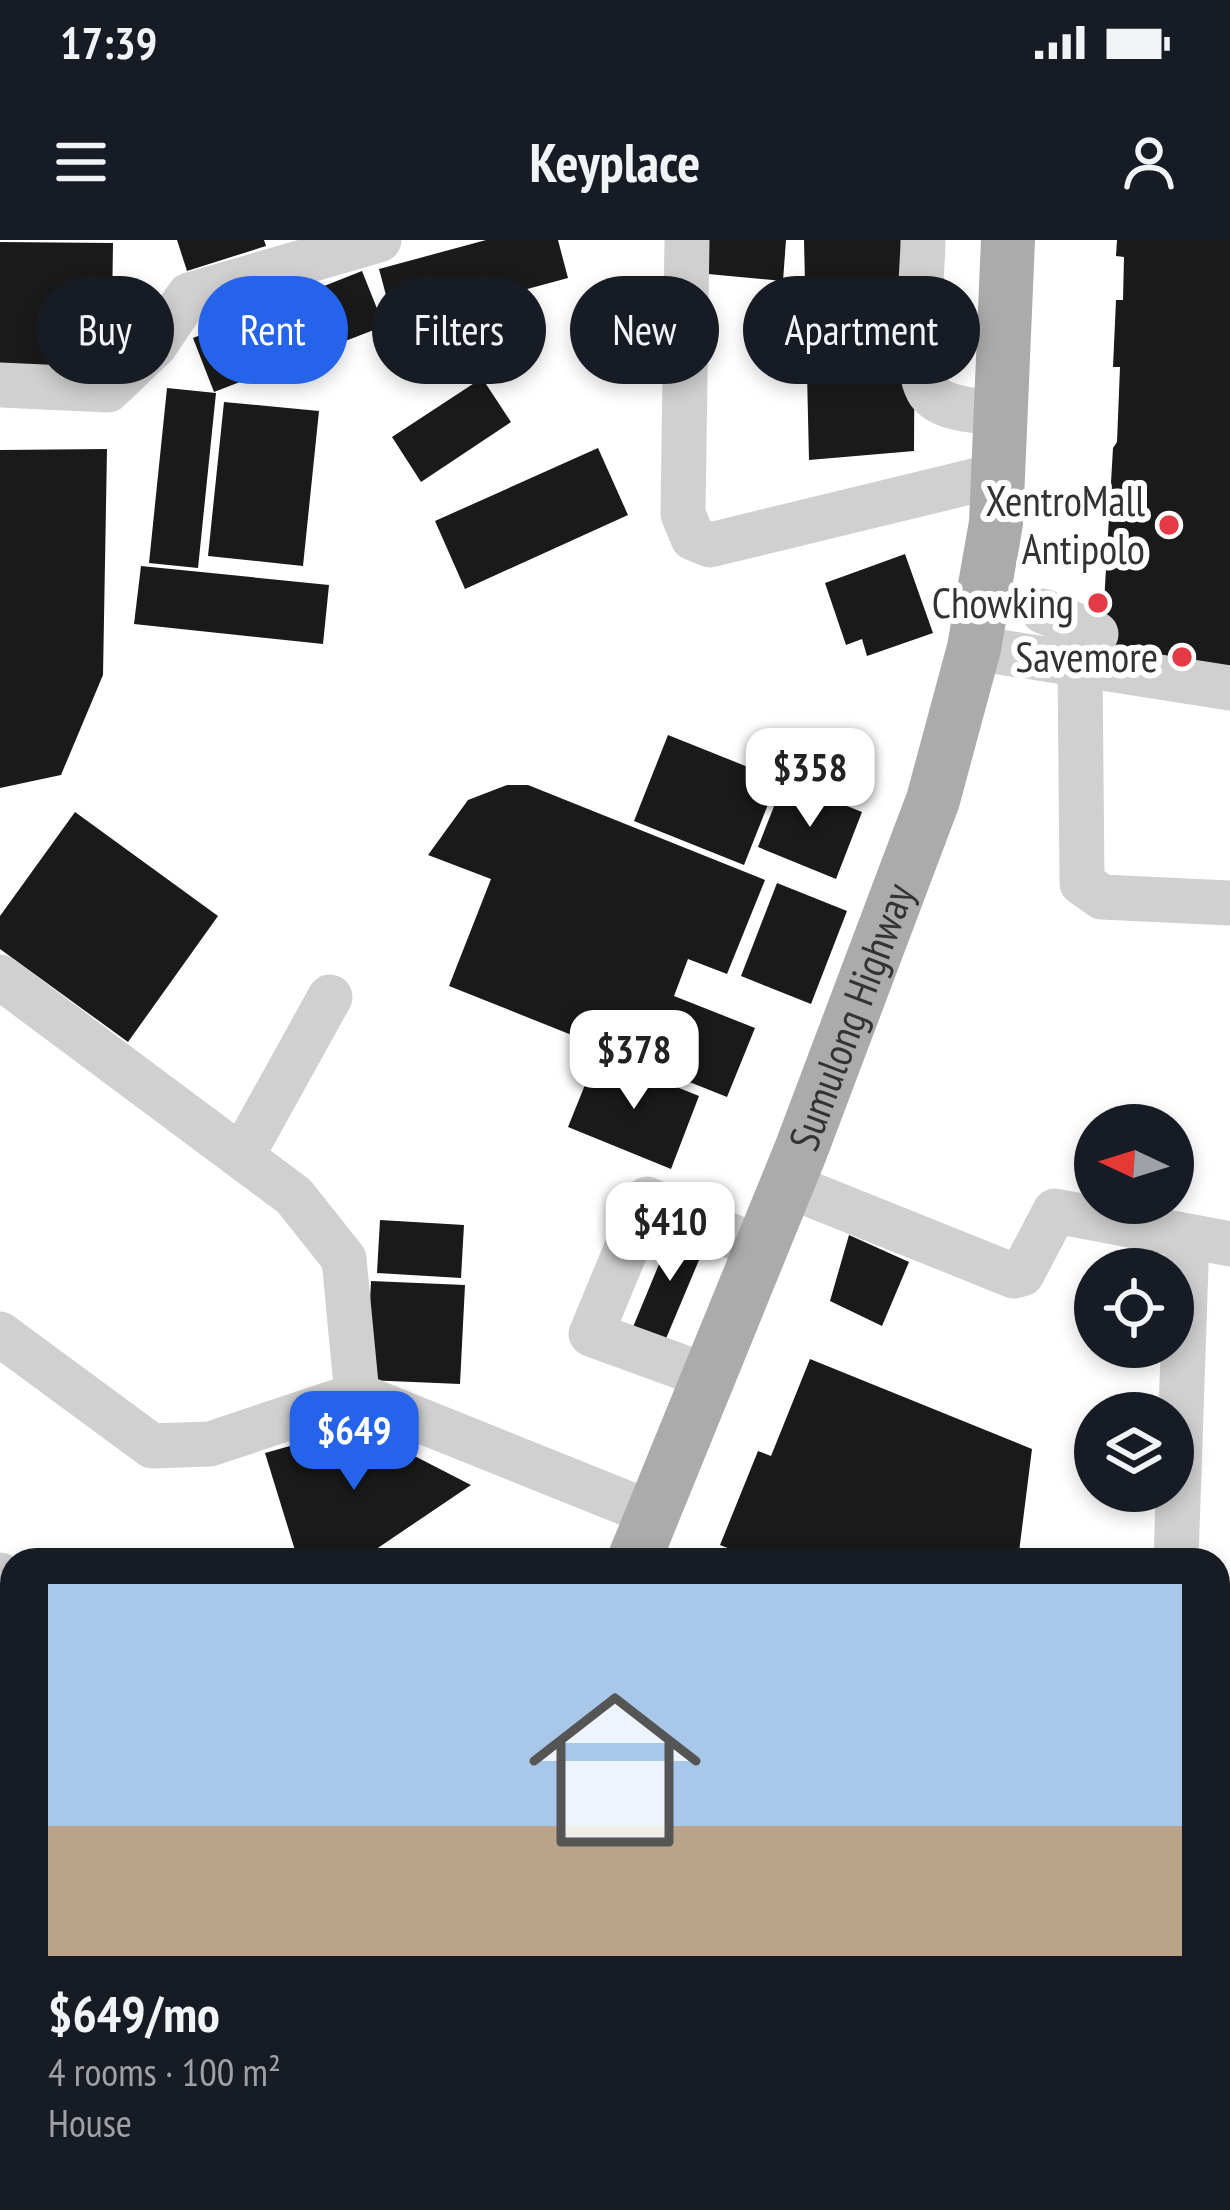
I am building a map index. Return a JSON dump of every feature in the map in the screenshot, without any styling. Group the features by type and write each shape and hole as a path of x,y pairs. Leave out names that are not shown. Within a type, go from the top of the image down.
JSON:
{"main road":[{"name":"Sumulong Highway","path":"644,1537 787,1185 933,800 974,648 993,542 1008,240"}],"street":[{"path":"0,385 108,391 154,345 188,295 379,240"},
{"path":"687,240 683,514 693,538 710,545 998,475"},
{"path":"923,240 921,368 930,393 950,405 1001,414"},
{"path":"1043,611 1088,649"},
{"path":"974,648 1088,649 1230,688"},
{"path":"1088,649 1082,883 1102,897 1230,903"},
{"path":"0,977 295,1196 344,1259 357,1395"},
{"path":"243,1154 330,998"},
{"path":"787,1185 1014,1276 1022,1274 1055,1210 1209,1240 1177,1548"},
{"path":"709,1377 591,1334 647,1199 761,1250"},
{"path":"0,1334 152,1446 210,1444 357,1395 644,1537"}],"building":[{"path":"177,240 264,240 266,246 187,271"},
{"path":"486,240 558,240 568,278 546,284 546,276 381,276 379,269"},
{"path":"709,240 786,240 783,276 708,274"},
{"path":"804,240 915,240 915,276 805,276"},
{"name":"XentroMall Antipolo","path":"1117,240 1230,240 1230,685 1181,677 1182,657 1095,659 1117,442 1120,367 1113,367 1116,300 1123,300 1124,257 1116,256"},
{"path":"0,242 113,243 112,276 36,276 36,374 0,374"},
{"path":"362,271 372,296 372,331 348,340 348,277"},
{"path":"211,384 235,384 214,392"},
{"path":"473,384 486,384 511,422 421,482 392,437"},
{"path":"807,384 914,384 914,451 809,460"},
{"path":"167,388 216,393 198,568 149,563"},
{"path":"224,402 319,411 303,566 208,556"},
{"path":"598,448 628,515 465,589 435,521"},
{"path":"107,449 103,675 61,775 0,788 0,450"},
{"path":"905,554 933,633 867,656 862,639 846,645 825,583"},
{"path":"141,566 329,585 323,644 134,624"},
{"path":"668,735 778,779 744,865 634,821"},
{"path":"784,781 862,812 836,879 758,847"},
{"path":"507,785 528,785 765,880 727,974 688,959 674,996 755,1028 727,1097 449,986 491,879 428,855 468,800"},
{"path":"75,812 218,916 128,1042 0,949 0,916"},
{"path":"777,883 847,911 811,1004 741,976"},
{"path":"597,1055 699,1096 671,1169 568,1127"},
{"path":"380,1220 464,1225 461,1278 377,1273"},
{"path":"674,1228 707,1241 665,1341 633,1327"},
{"path":"849,1235 909,1262 882,1326 830,1301"},
{"path":"371,1281 465,1285 460,1384 366,1380"},
{"path":"810,1359 1032,1449 1020,1548 720,1545 758,1451 771,1456"},
{"path":"358,1427 471,1485 378,1548 294,1548 265,1453"}],"place":[{"name":"XentroMall Antipolo","path":"1169,525"},
{"name":"Chowking","path":"1098,603"},
{"name":"Savemore","path":"1182,657"}]}
